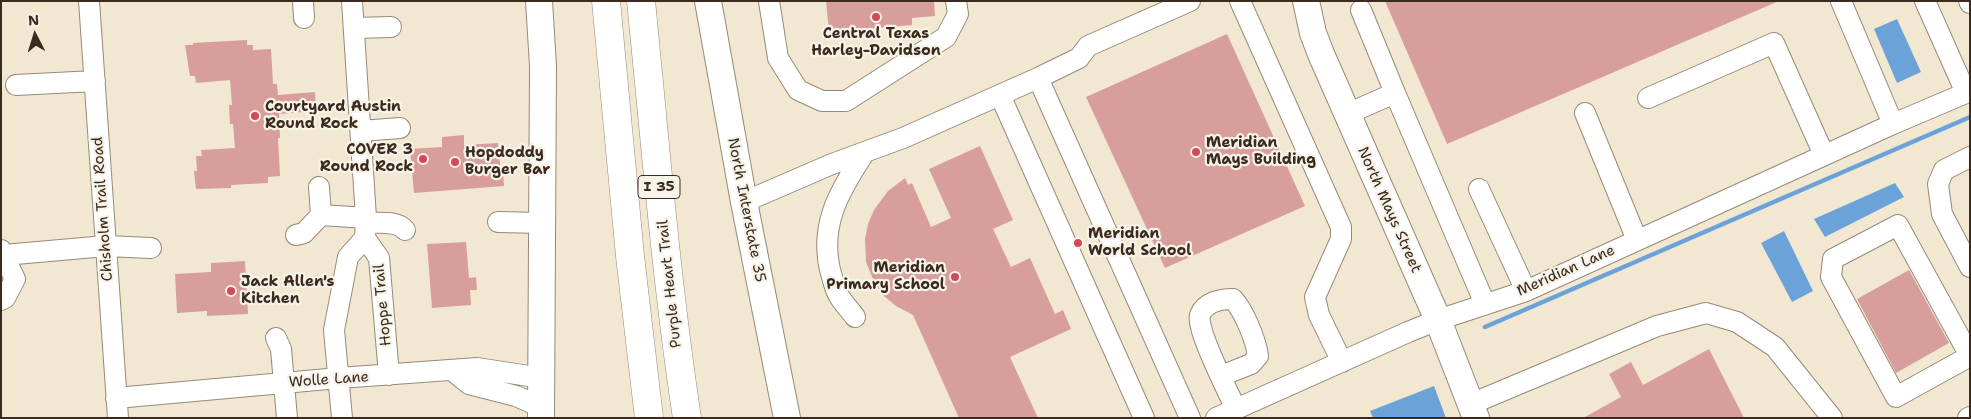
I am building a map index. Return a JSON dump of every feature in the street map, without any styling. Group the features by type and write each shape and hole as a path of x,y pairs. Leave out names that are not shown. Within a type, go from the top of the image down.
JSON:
{"highway":[{"path":"595,1 625,196"},
{"name":"I 35","path":"606,1 630,256 649,418"},
{"name":"Purple Heart Trail","path":"641,1 659,182 680,372 687,418"}],"main road":[{"path":"539,1 543,66 541,412"},
{"name":"North Interstate 35","path":"708,1 744,202 787,418"},
{"name":"North Mays Street","path":"1306,1 1313,33 1438,320 1446,345 1474,411"}],"street":[{"name":"Chisholm Trail Road","path":"89,1 117,408"},
{"path":"352,1 366,226"},
{"path":"769,1 778,58 798,90 822,101 846,101 946,37 958,14 956,1"},
{"path":"744,202 832,164 903,138 1038,78 1079,58 1088,46 1190,1"},
{"path":"1240,1 1341,227 1341,239 1315,298 1319,315 1342,362"},
{"path":"1841,1 1893,124"},
{"path":"1925,1 1968,92"},
{"path":"1361,10 1485,304"},
{"path":"354,28 391,27"},
{"path":"1648,98 1774,43 1824,155"},
{"path":"1038,78 1190,418"},
{"path":"16,84 95,81"},
{"name":"Meridian Lane","path":"1216,418 1408,332 1526,291 1824,155 1968,92"},
{"path":"1347,114 1395,93"},
{"path":"1000,95 1144,418"},
{"path":"1585,113 1637,240"},
{"path":"361,131 400,128"},
{"path":"855,317 838,294 828,263 828,241 833,211 843,186 865,152"},
{"path":"1970,157 1944,170 1938,184 1942,214 1970,267"},
{"path":"296,235 304,233 321,215 319,187"},
{"path":"1479,189 1526,291"},
{"path":"321,215 366,226 392,223 403,227 405,230"},
{"path":"498,222 542,222"},
{"path":"1898,225 1970,356 1896,397 1831,278 1833,259 1898,225"},
{"name":"Hoppe Trail","path":"366,226 379,258 389,376"},
{"name":"Hoppe Trail","path":"342,418 334,330 348,257 366,226"},
{"path":"1,300 5,298 15,279 2,253 106,246 151,248"},
{"path":"1427,296 1423,313 1408,332 1430,336 1446,345"},
{"path":"1474,411 1657,326 1706,313 1738,322 1775,347 1832,418"},
{"path":"276,338 281,350 287,418"},
{"name":"Wolle Lane","path":"117,408 285,383 389,376 427,371 453,371 477,368 542,378"},
{"path":"453,371 468,384 516,396 541,412"},
{"path":"1222,376 1236,409"}],"water":[{"path":"1897,19 1921,72 1897,83 1874,29"},
{"path":"1895,183 1904,197 1825,237 1814,219"},
{"path":"1784,231 1813,291 1792,302 1761,243"},
{"path":"1434,386 1446,418 1373,418 1370,411"}],"building":[{"name":"Central Texas Harley-Davidson","path":"826,1 934,1 935,16 912,18 912,25 829,32"},
{"path":"1385,1 1779,1 1447,144"},
{"name":"Meridian Mays Building","path":"1227,34 1305,206 1165,268 1086,97"},
{"name":"Courtyard Austin Round Rock","path":"247,40 247,45 253,45 253,50 271,49 273,84 277,84 278,95 315,92 316,111 279,114 280,176 268,177 268,183 231,185 231,188 196,189 194,171 197,171 196,156 202,156 201,150 235,148 233,124 230,124 229,105 232,105 230,80 196,83 195,76 190,76 185,45"},
{"name":"Hopdoddy Burger Bar","path":"464,135 464,145 498,143 504,186 414,193 410,149 442,147 442,137"},
{"name":"Meridian Primary School","path":"980,146 1013,220 993,229 1011,267 1030,258 1055,314 1063,310 1071,329 1010,357 1038,418 959,418 913,315 896,306 884,296 875,284 866,262 865,239 868,224 874,210 888,191 905,178 908,185 912,183 931,227 951,218 929,169"},
{"path":"466,242 469,278 476,277 477,290 470,290 471,305 432,308 427,244"},
{"path":"245,261 248,314 207,316 207,311 177,313 175,274 211,272 211,263"},
{"path":"1909,270 1949,343 1896,373 1857,299"},
{"path":"1709,349 1744,418 1583,418 1621,397 1609,374 1631,362 1643,385"}],"waterway":[{"path":"1485,327 1970,117"}],"place":[{"name":"Central Texas Harley-Davidson","path":"876,17"},
{"name":"Courtyard Austin Round Rock","path":"255,116"},
{"name":"Meridian Mays Building","path":"1196,152"},
{"name":"COVER 3 Round Rock","path":"423,159"},
{"name":"Hopdoddy Burger Bar","path":"455,162"},
{"name":"Meridian World School","path":"1078,243"},
{"name":"Meridian Primary School","path":"955,277"},
{"name":"Jack Allen's Kitchen","path":"231,291"}]}
